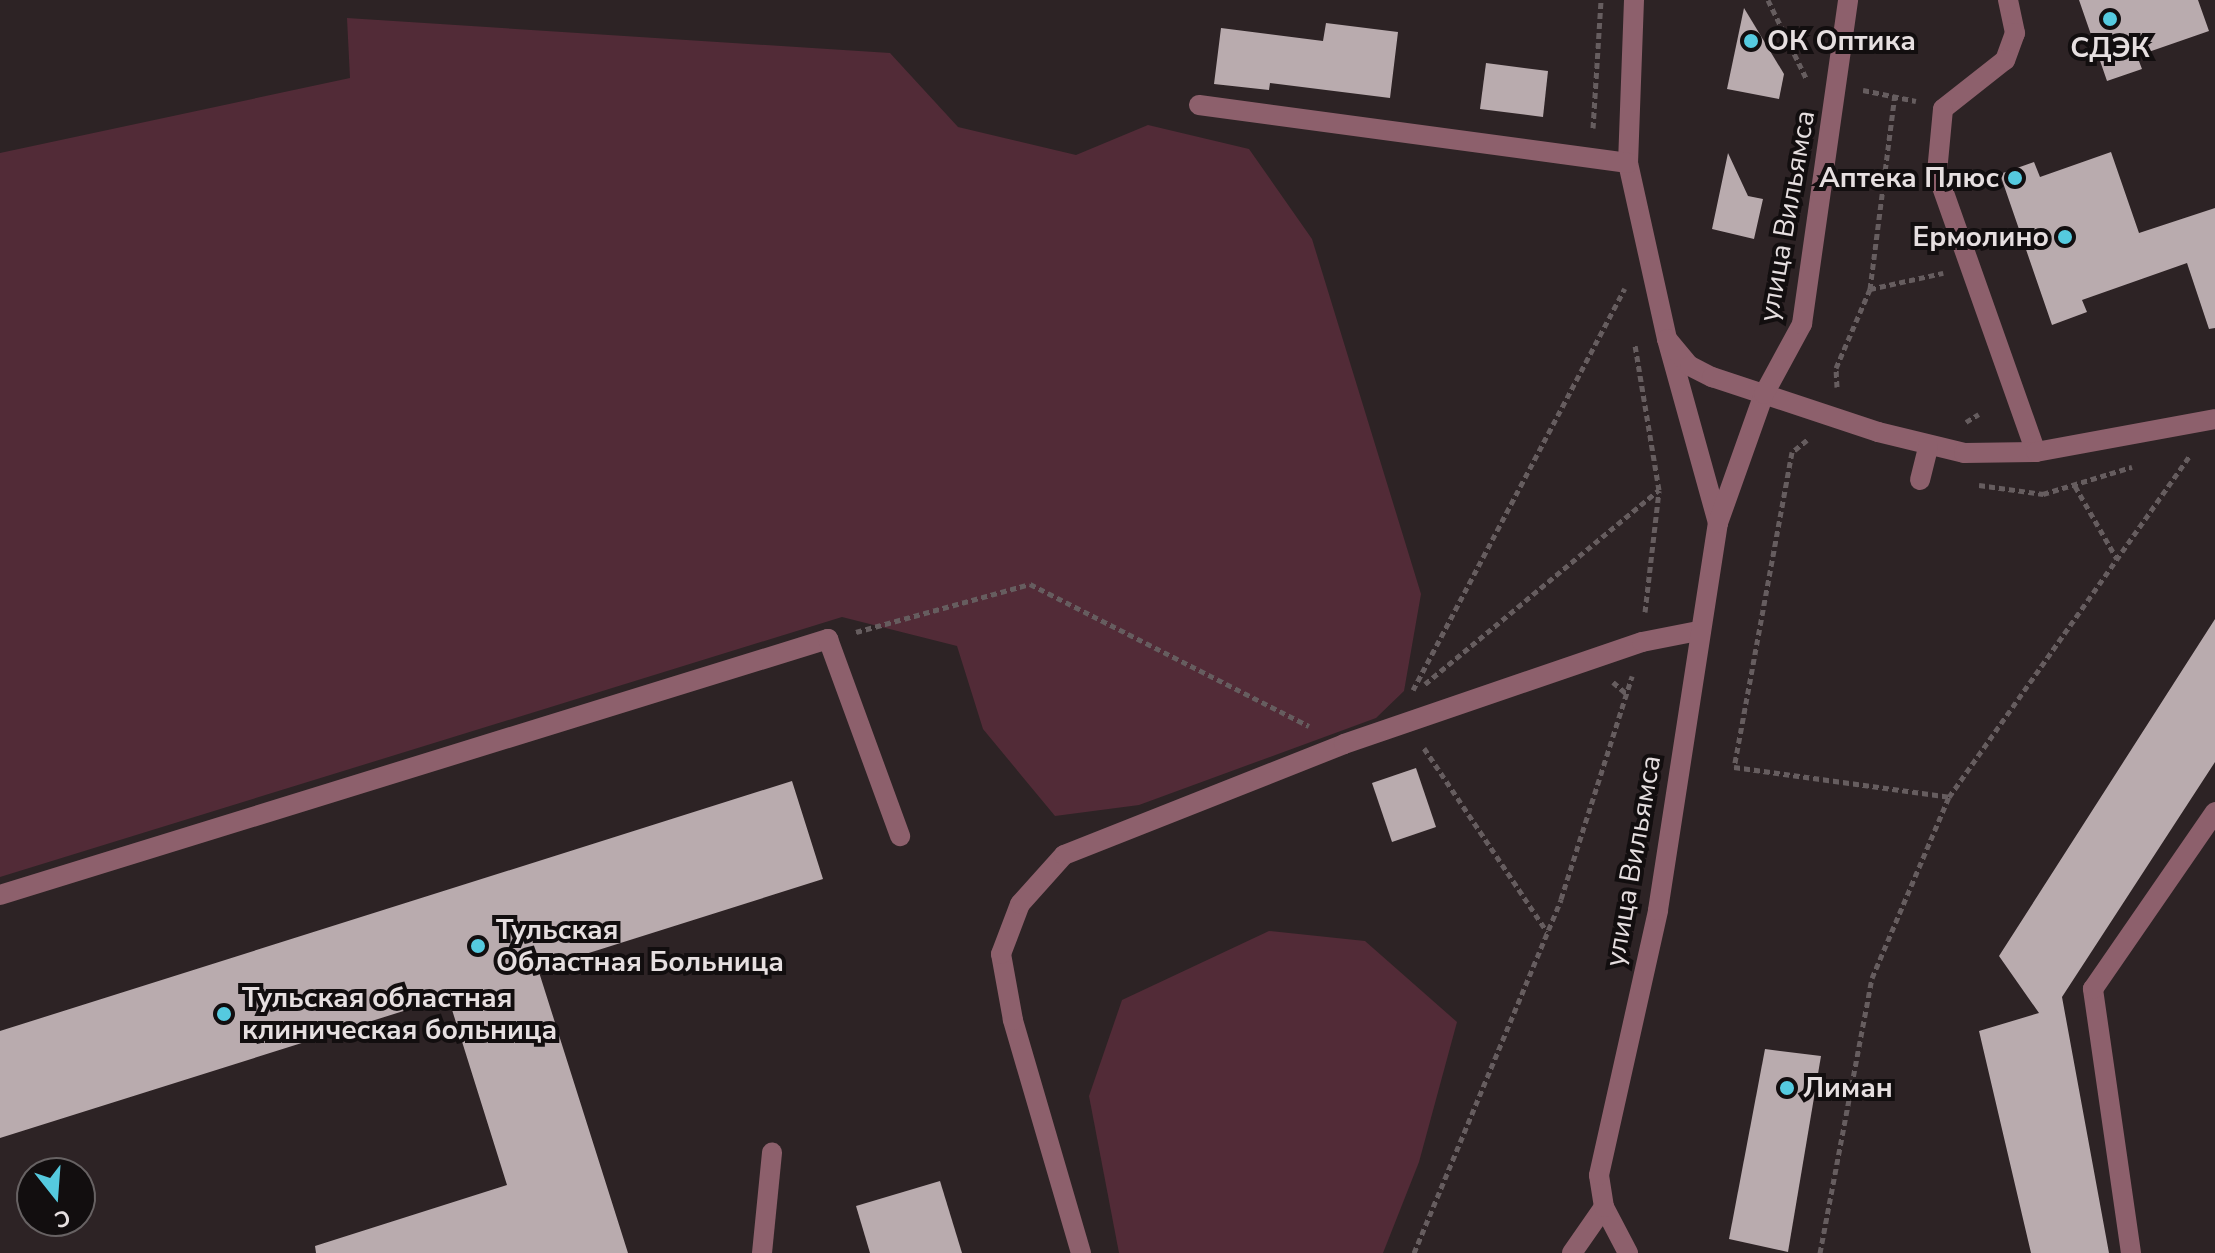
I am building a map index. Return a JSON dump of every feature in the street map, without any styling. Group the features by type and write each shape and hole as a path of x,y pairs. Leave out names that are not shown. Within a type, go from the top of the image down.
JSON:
{"street":[{"name":"улица Вильямса","path":"1634,0 1628,163 1667,339 1718,523"},
{"name":"улица Вильямса","path":"1604,1207 1599,1175 1658,910 1698,631 1718,523 1764,394 1802,324 1848,0"},
{"path":"2008,0 2015,33 2005,60 1943,109 1937,173 1967,267 2036,452"},
{"path":"1199,105 1628,163"},
{"path":"1667,339 1690,366 1764,394 1928,447 1964,453 2036,452 2215,419"},
{"path":"1921,474 1928,447"},
{"path":"1081,1253 1013,1020 1001,954 1020,904 1064,855 1344,744 1642,642 1698,631"},
{"path":"0,895 828,639 900,836"},
{"path":"2131,1253 2093,989 2215,812"},
{"path":"762,1253 772,1152"},
{"path":"1572,1253 1604,1207 1628,1253"}],"path":[{"path":"1593,156 1601,0"},
{"path":"1843,393 1835,384 1836,368 1870,289 1895,94"},
{"path":"1870,289 1967,267"},
{"path":"1621,273 1628,303"},
{"path":"1625,287 1409,697 1659,490"},
{"path":"1414,1253 1547,932 1642,642 1659,490 1633,334"},
{"path":"1963,424 1979,414"},
{"path":"1818,441 1806,440 1792,452 1734,767 1949,797"},
{"path":"1820,1253 1872,978 1949,797 2197,445 2183,450"},
{"path":"1921,474 2007,493 2043,494 2143,464"},
{"path":"2075,486 2117,559"},
{"path":"828,639 1030,584 1344,744"},
{"path":"1420,743 1547,932"}],"shaded area":[{"path":"347,18 890,53 958,127 1076,155 1148,125 1249,149 1312,239 1421,594 1404,691 1376,718 1139,805 1055,816 983,729 957,646 842,617 0,877 0,153 350,78"},
{"path":"1269,931 1365,941 1457,1022 1419,1162 1383,1253 1119,1253 1089,1096 1122,1000"}],"building":[{"path":"2079,0 2198,0 2209,31 2137,56 2142,69 2107,81"},
{"name":"ОК Оптика","path":"1744,8 1784,74 1779,99 1727,89"},
{"path":"1326,23 1398,32 1390,98 1270,83 1269,90 1214,84 1221,28 1323,41"},
{"path":"1486,63 1548,71 1543,117 1480,109"},
{"path":"2111,152 2139,233 2215,208 2215,328 2209,329 2187,263 2082,300 2087,312 2052,325 2000,174 2034,162 2040,177"},
{"path":"1728,153 1748,196 1763,199 1754,239 1712,229"},
{"path":"2215,619 2215,762 2062,997 2109,1253 2031,1253 1979,1031 2039,1013 1999,956"},
{"path":"1416,768 1436,827 1392,842 1372,783"},
{"name":"Тульская областная клиническая больница","path":"792,781 823,879 538,969 628,1253 316,1253 315,1246 507,1185 448,997 0,1138 0,1031"},
{"path":"1765,1049 1821,1056 1788,1252 1729,1239"},
{"path":"940,1181 962,1253 870,1253 856,1206"}],"place":[{"name":"СДЭК","path":"2110,19"},
{"name":"ОК Оптика","path":"1751,41"},
{"name":"Аптека Плюс","path":"2015,178"},
{"name":"Ермолино","path":"2065,237"},
{"name":"Тульская Областная Больница","path":"478,946"},
{"name":"Тульская областная клиническая больница","path":"224,1014"},
{"name":"Лиман","path":"1787,1088"}]}
